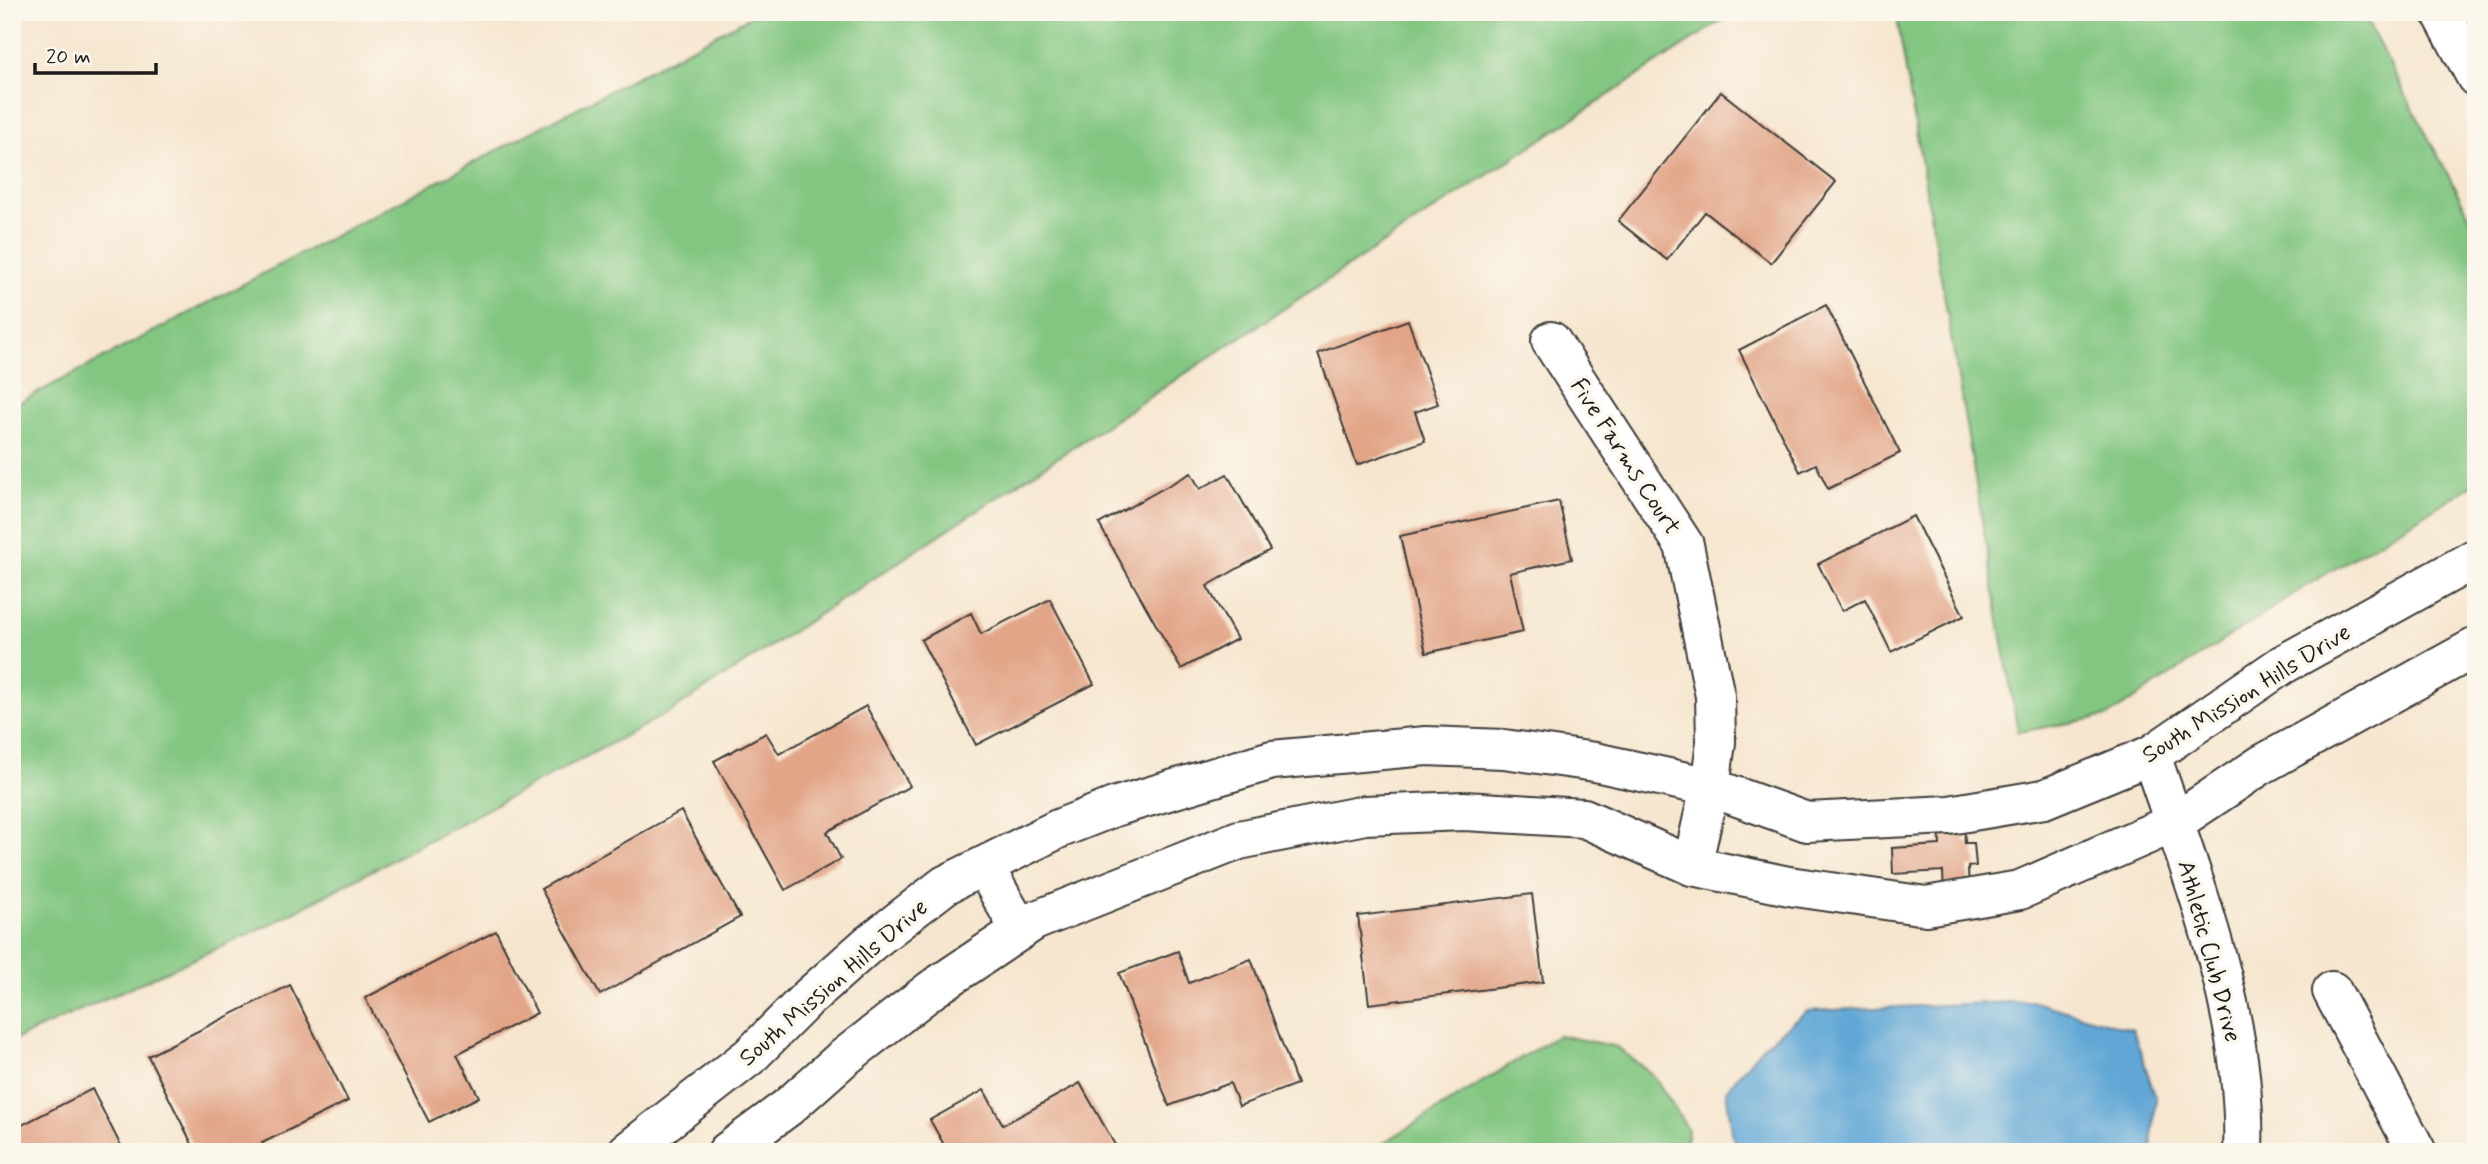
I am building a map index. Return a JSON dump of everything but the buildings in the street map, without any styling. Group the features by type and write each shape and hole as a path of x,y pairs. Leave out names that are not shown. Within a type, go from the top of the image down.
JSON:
{"street":[{"path":"2441,12 2476,77"},
{"name":"Five Farms Court","path":"1551,341 1684,545 1715,696 1716,742 1710,787 1692,866"},
{"name":"South Mission Hills Drive","path":"638,1149 750,1056 808,998 870,943 945,885 1058,829 1114,807 1272,760 1426,746 1504,749 1595,762 1710,787 1807,822 1950,814 2044,799 2151,755 2282,665 2476,558"},
{"path":"727,1152 788,1107 841,1060 931,990 1034,920 1239,840 1366,815 1464,811 1584,818 1692,866 1789,886 1926,906 2020,890 2174,823 2261,765 2476,647"},
{"name":"Athletic Club Drive","path":"2151,755 2196,888 2222,980 2238,1050 2243,1152"},
{"path":"984,866 1020,930"},
{"path":"2332,991 2417,1152"}],"green space":[{"path":"759,12 1735,12 672,711 271,924 12,1041 12,406"},
{"path":"1896,12 2362,12 2476,228 2476,483 2303,588 2108,716 2018,732"},
{"path":"1558,1035 1617,1047 1654,1076 1688,1130 1684,1152 1369,1152"}],"water":[{"path":"2031,1001 2133,1030 2156,1098 2151,1152 1735,1152 1726,1090 1762,1047 1807,1011"}]}
